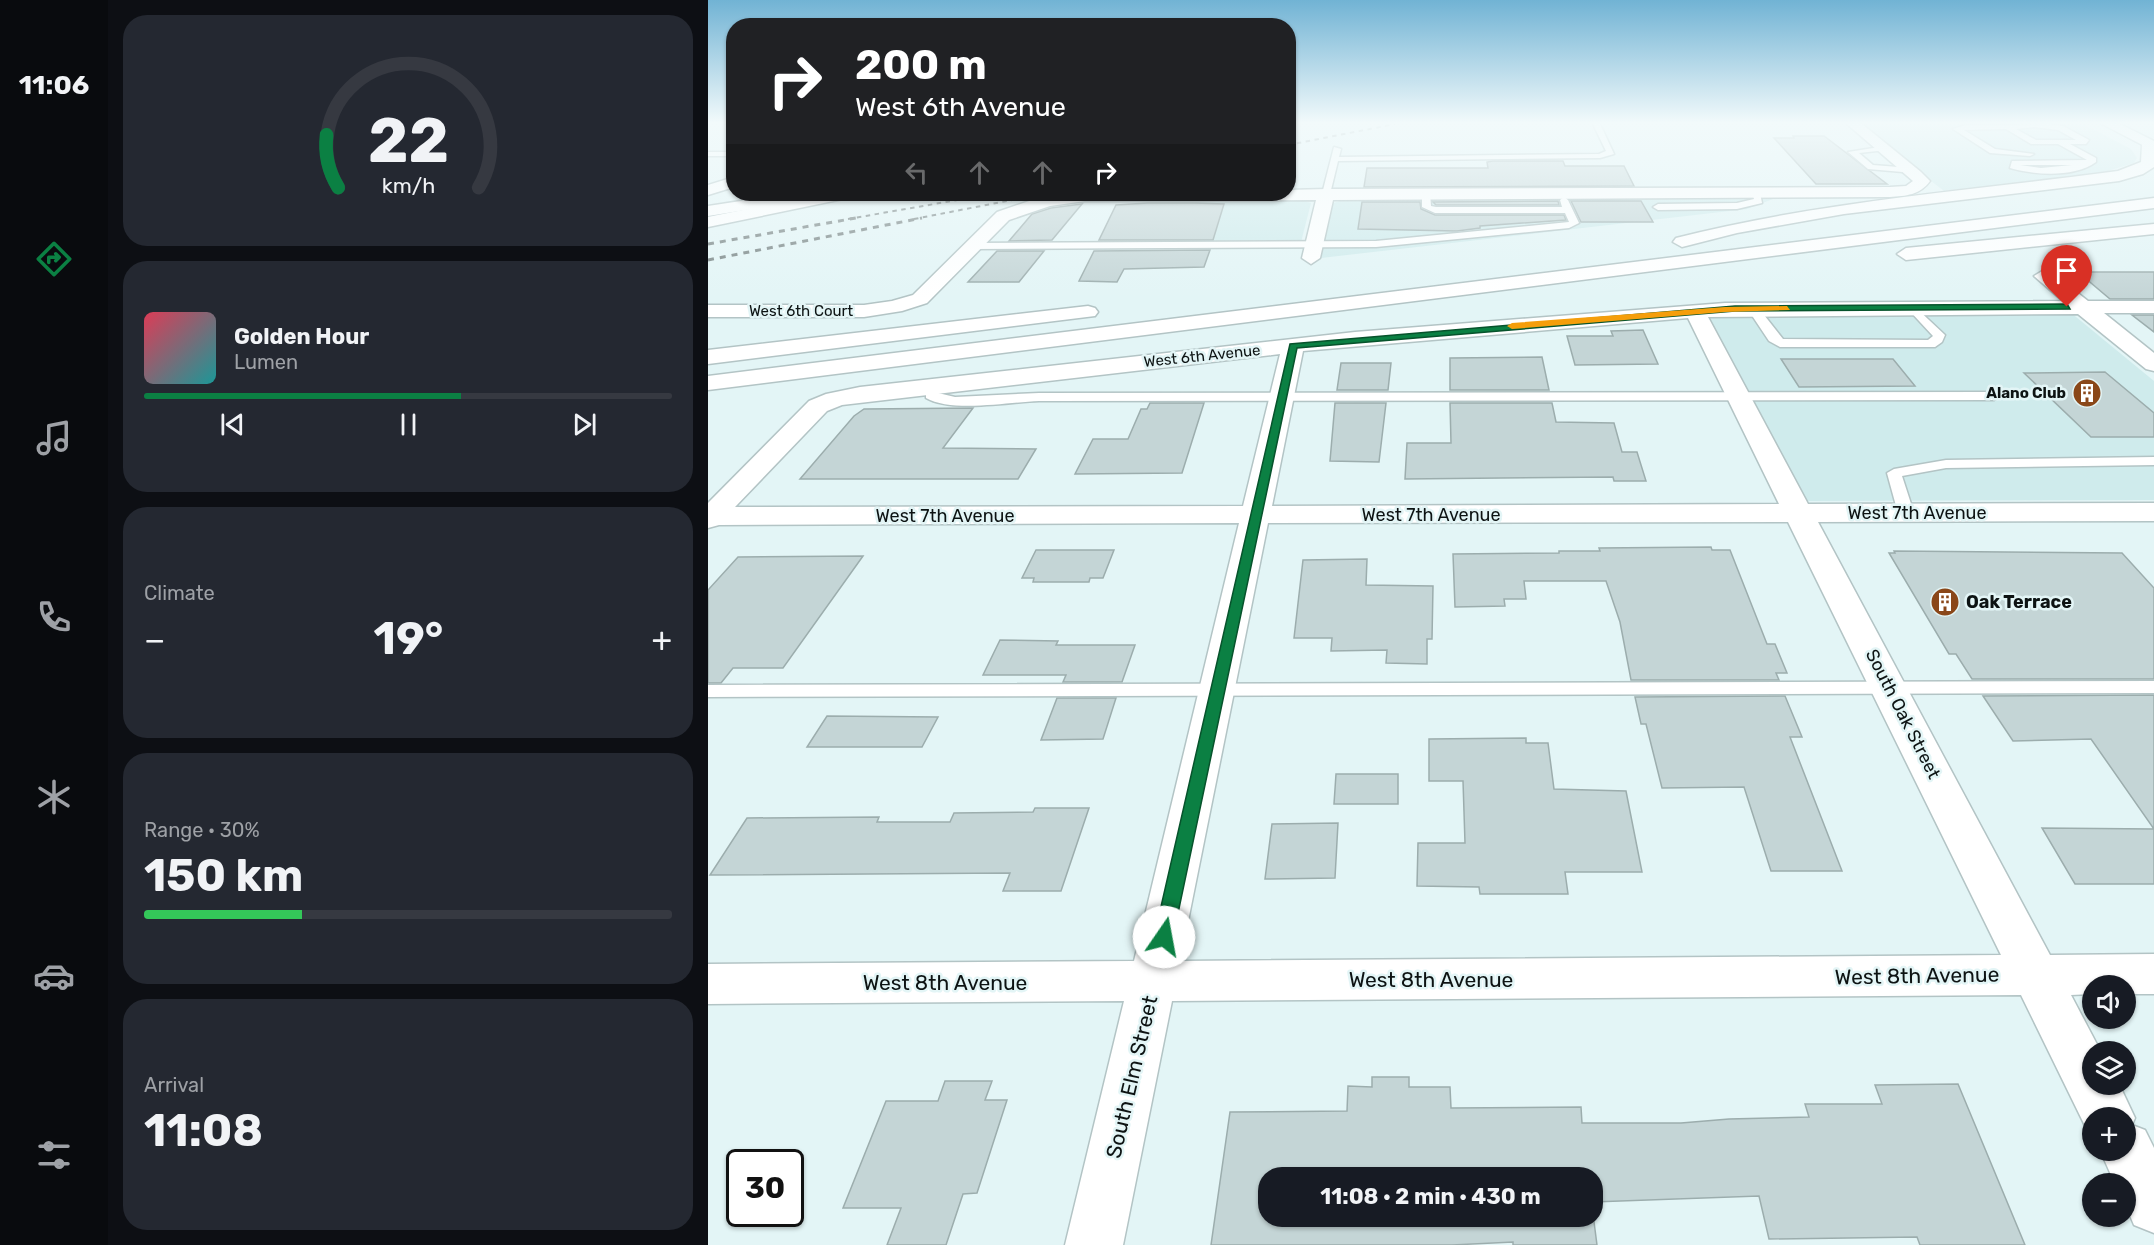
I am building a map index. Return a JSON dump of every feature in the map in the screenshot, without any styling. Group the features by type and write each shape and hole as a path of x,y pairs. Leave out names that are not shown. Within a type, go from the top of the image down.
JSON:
{"main road":[{"name":"West 6th Court","path":"1296,194 1890,192 1919,186 1921,182"},
{"path":"1682,242 1742,225 1880,203 2065,182"},
{"path":"708,194 726,186"},
{"path":"1456,269 2154,189"},
{"path":"708,194 726,194"},
{"path":"1312,251 1326,194"},
{"path":"708,211 770,201"},
{"path":"708,222 809,201"},
{"name":"West 6th Court","path":"708,311 864,311 895,307 920,299 1004,216 1033,201"},
{"path":"708,383 1953,226 2154,203"},
{"path":"1882,257 2154,228"},
{"path":"1265,312 1443,304 1752,271"},
{"path":"2044,276 2154,364"},
{"name":"West 6th Avenue","path":"709,517 815,409 828,401 860,394 1293,346 1753,308 2154,307"},
{"path":"708,357 1112,309"},
{"name":"South Oak Street","path":"1695,312 2103,1107"},
{"name":"South Elm Street","path":"1094,1245 1219,690 1293,346"},
{"name":"West 7th Avenue","path":"709,517 2154,512"},
{"name":"West 8th Avenue","path":"708,984 2154,974"},
{"path":"2132,1161 2154,1204"}],"lane":[{"path":"1326,194 1329,182"},
{"path":"1426,193 1427,207 1435,210 1569,210"},
{"path":"972,246 1312,251 1569,225 1574,223 1561,193"},
{"path":"1659,207 1737,206 1759,201 1756,193"},
{"path":"1753,308 1773,339 1792,344 1931,344 1938,339 1939,335 1912,308"},
{"path":"932,386 932,396 948,401 1039,397 1994,396"},
{"path":"1906,513 1894,473 1946,464 2154,461"},
{"path":"708,691 2154,687"}],"shaded area":[{"path":"1933,182 2022,182 1944,191"},
{"path":"1773,199 1747,209 1321,258 1333,203 1344,200"},
{"path":"1301,200 1311,203 1300,246 1174,246 1196,201"},
{"path":"2070,312 2154,381 2154,500 1805,501 1705,314"}],"building":[{"path":"1365,182 1632,182 1634,186 1364,187"},
{"path":"1814,182 1885,182 1887,184 1816,184"},
{"path":"1558,201 1559,205 1436,205 1433,202"},
{"path":"1571,201 1641,201 1653,222 1581,222"},
{"path":"1362,202 1420,202 1421,209 1435,215 1564,215 1566,220 1480,226 1480,228 1457,231 1358,229"},
{"path":"1082,204 1052,240 1009,241 1032,214 1051,208"},
{"path":"1224,204 1213,240 1099,240 1116,205"},
{"path":"1210,250 1204,267 1124,269 1117,282 1079,281 1094,251"},
{"path":"997,251 1044,251 1019,282 968,282"},
{"path":"2078,272 2154,272 2154,299 2110,299"},
{"path":"2132,315 2154,315 2154,332"},
{"path":"1643,330 1658,364 1575,365 1567,336 1613,336 1611,331"},
{"path":"1542,357 1549,390 1450,390 1450,358"},
{"path":"1781,359 1893,359 1915,386 1799,387"},
{"path":"1341,363 1391,363 1388,390 1337,390"},
{"name":"Alano Club","path":"2105,372 2154,413 2154,437 2091,437 2024,373"},
{"path":"1150,403 1204,403 1182,473 1075,474 1093,439 1128,439 1141,409 1147,409"},
{"path":"1335,403 1386,403 1379,462 1330,461"},
{"path":"1450,403 1552,403 1556,422 1614,423 1622,452 1637,452 1646,481 1614,481 1613,477 1405,479 1407,443 1451,443"},
{"path":"973,408 943,448 1036,449 1018,479 800,479 854,416 864,409"},
{"path":"1711,547 1712,550 1730,550 1767,644 1775,644 1787,673 1776,673 1779,680 1631,680 1620,622 1606,581 1524,581 1526,599 1504,599 1505,606 1455,607 1453,554 1559,553 1559,551 1600,551 1599,548"},
{"path":"1036,550 1114,550 1103,578 1090,578 1089,582 1033,582 1034,578 1022,578"},
{"path":"1894,551 2122,553 2154,588 2154,679 1972,679 1956,654 1949,654 1889,553 1895,553"},
{"path":"863,556 783,668 733,668 721,683 708,683 708,590 738,557"},
{"path":"1367,559 1366,585 1433,586 1432,639 1427,639 1427,664 1386,663 1387,650 1331,651 1332,638 1294,638 1303,560"},
{"path":"1000,640 1058,641 1056,645 1135,645 1122,682 1063,682 1066,675 983,675"},
{"path":"2154,695 2154,829 2091,739 2013,741 1983,696"},
{"path":"1785,696 1802,737 1790,737 1842,871 1771,871 1744,787 1662,788 1646,724 1641,724 1635,697"},
{"path":"1057,698 1116,698 1103,739 1041,740"},
{"path":"827,716 938,717 922,747 807,747"},
{"path":"1526,738 1526,743 1548,743 1554,789 1626,791 1642,872 1565,872 1568,894 1480,894 1479,887 1417,886 1418,843 1465,843 1463,781 1429,781 1429,739"},
{"path":"1336,774 1398,774 1398,804 1334,804"},
{"path":"1035,808 1089,808 1061,891 1003,891 1010,873 710,875 747,818 879,817 877,822 950,822 954,813 1033,812"},
{"path":"1338,823 1335,878 1265,879 1272,824"},
{"path":"2042,828 2154,829 2154,884 2075,884"},
{"path":"1372,1077 1409,1077 1409,1087 1450,1087 1451,1108 1581,1107 1582,1123 1681,1123 1809,1117 1805,1104 1882,1104 1875,1085 1958,1084 2025,1245 1920,1245 1917,1237 1769,1239 1759,1196 1603,1202 1603,1167 1258,1167 1258,1227 1595,1227 1597,1245 1513,1245 1513,1242 1452,1245 1211,1245 1230,1112 1347,1111 1348,1086 1372,1087"},
{"path":"945,1081 992,1081 985,1100 1007,1100 977,1193 963,1194 946,1245 887,1245 901,1208 843,1208 886,1101 938,1101"}],"railway":[{"path":"848,219 952,201"},
{"path":"914,219 1007,201"},
{"path":"708,244 856,218"},
{"path":"708,260 922,218"}],"slow traffic":[{"path":"1512,326 1725,309 1787,308"}],"place":[{"name":"Alano Club","path":"2087,393"},
{"name":"Oak Terrace","path":"1945,602"}],"route":[{"path":"1164,937 1293,346 1735,309 2067,307"}]}
